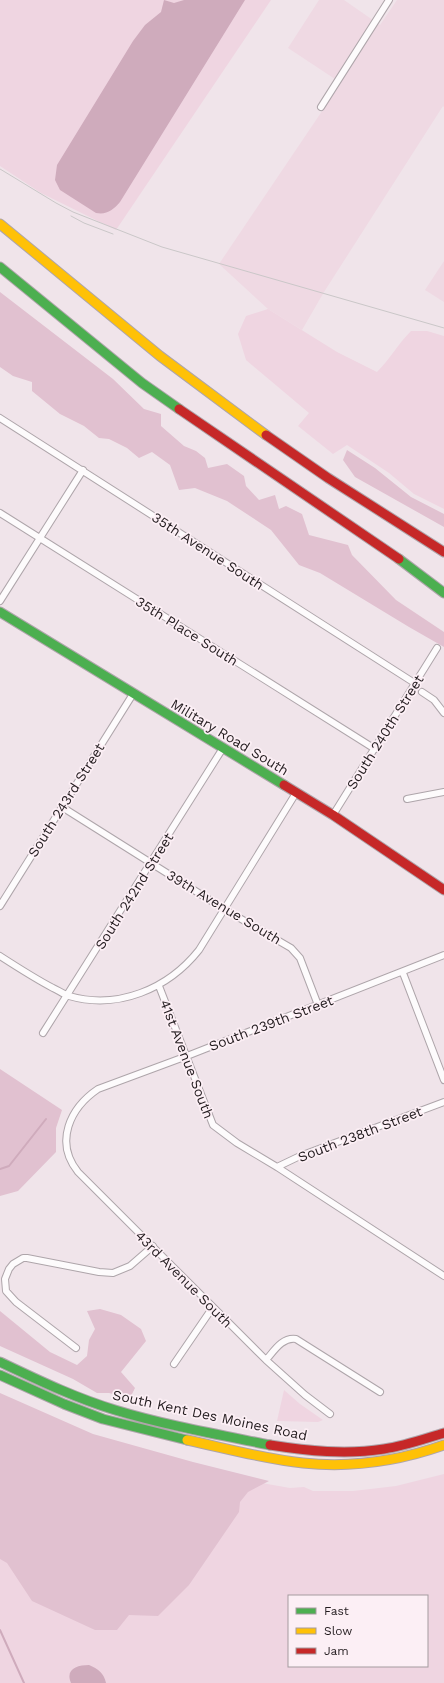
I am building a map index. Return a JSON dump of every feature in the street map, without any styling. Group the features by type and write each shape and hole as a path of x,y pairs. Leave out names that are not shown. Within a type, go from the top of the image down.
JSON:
{"main road":[{"path":"0,224 74,288 230,408 373,508 444,552"},
{"path":"0,267 142,383 302,494 381,546 444,584"},
{"path":"381,546 444,593"},
{"name":"Military Road South","path":"0,612 333,815 444,890"},
{"name":"South Kent Des Moines Road","path":"0,1362 48,1385 105,1407 139,1416 289,1449 322,1452 366,1451 404,1445 444,1433"},
{"name":"South Kent Des Moines Road","path":"0,1374 78,1410 115,1422 218,1446 303,1463 338,1464 373,1462 406,1457 444,1446"}],"street":[{"path":"321,107 389,0"},
{"name":"35th Avenue South","path":"0,418 416,684"},
{"path":"0,601 83,470"},
{"name":"35th Place South","path":"0,514 375,749"},
{"name":"South 240th Street","path":"333,815 438,648"},
{"path":"422,692 434,700 444,713"},
{"name":"South 243rd Street","path":"0,906 133,694"},
{"name":"South 242nd Street","path":"44,1032 152,863 223,748"},
{"path":"407,799 444,792"},
{"path":"159,986 178,972 193,957 296,793"},
{"name":"39th Avenue South","path":"62,807 224,909 296,952 304,966 318,1005"},
{"name":"South 239th Street","path":"68,1127 80,1105 88,1096 98,1089 444,956"},
{"name":"41st Avenue South","path":"1,959 68,996 88,1000 121,999 146,992 159,986 213,1126 444,1276"},
{"path":"402,973 444,1080"},
{"name":"South 238th Street","path":"277,1167 300,1156 444,1102"},
{"name":"43rd Avenue South","path":"68,1127 66,1141 73,1165 266,1360 305,1395 330,1414"},
{"path":"76,1348 16,1302 6,1291 4,1279 9,1269 13,1264 23,1258 27,1258 113,1274 130,1266 153,1246"},
{"path":"174,1364 212,1307"},
{"path":"266,1360 285,1341 291,1338 296,1339 380,1392"}],"shaded area":[{"path":"0,0 271,0 116,230 41,193 0,166"},
{"path":"164,0 174,3 184,0 245,0 120,202 110,211 96,213 60,190 55,180 57,165 133,41 145,25 161,12"},
{"path":"319,0 344,0 380,25 397,0 444,0 444,107 443,106 324,292 302,330 268,309 219,264 341,83 288,48"},
{"path":"444,261 444,302 425,290"},
{"path":"0,292 113,379 144,409 161,414 161,426 184,446 196,451 205,458 208,468 227,464 244,476 246,486 259,500 275,495 279,509 286,506 302,514 309,535 348,545 352,555 396,600 444,632 444,647 320,573 299,565 271,530 227,501 195,488 179,490 170,465 152,452 139,458 127,448 109,439 99,438 84,426 60,414 32,391 32,382 13,376 0,367"},
{"path":"268,309 337,352 377,372 411,331 427,331 444,336 444,509 414,494 389,473 347,445 333,454 298,426 309,413 246,360 238,334 246,316"},
{"path":"347,450 375,468 411,497 444,514 444,527 355,477 343,460"},
{"path":"0,1069 62,1110 56,1128 56,1152 18,1191 0,1196"},
{"path":"100,1309 121,1315 141,1329 146,1341 121,1372 135,1388 130,1398 109,1393 97,1393 73,1379 0,1346 0,1311 50,1352 77,1365 87,1356 89,1340 95,1329 87,1311"},
{"path":"284,1390 300,1404 323,1420 318,1422 277,1421"},
{"path":"0,1393 93,1434 193,1462 269,1481 248,1492 240,1502 239,1512 189,1585 158,1616 129,1615 117,1630 95,1630 32,1601 7,1563 0,1559"},
{"path":"444,1474 444,1683 0,1683 0,1480 256,1482 290,1488 304,1487 313,1491 353,1491 396,1486"},
{"path":"89,1665 100,1672 106,1683 71,1683 70,1674 73,1669 80,1666"}],"waterway":[{"path":"0,1169 9,1166 46,1119"},
{"path":"0,1630 24,1683"}],"tram line":[{"path":"0,169 73,212 162,247 444,328"},
{"path":"71,216 84,223 113,234"}],"traffic: fast":[{"path":"0,267 142,383 179,409"},
{"path":"399,559 444,593"},
{"path":"0,612 284,785"},
{"path":"0,1362 71,1394 115,1410 172,1425 270,1445"},
{"path":"0,1375 64,1404 103,1419 187,1440"}],"traffic: slow":[{"path":"0,224 160,356 266,435"},
{"path":"187,1440 274,1459 303,1463 339,1465 392,1459 427,1451 444,1445"}],"traffic: jam":[{"path":"179,409 399,559"},
{"path":"266,435 328,478 444,552"},
{"path":"284,785 333,815 444,890"},
{"path":"270,1445 327,1452 356,1452 399,1446 444,1433"}]}
